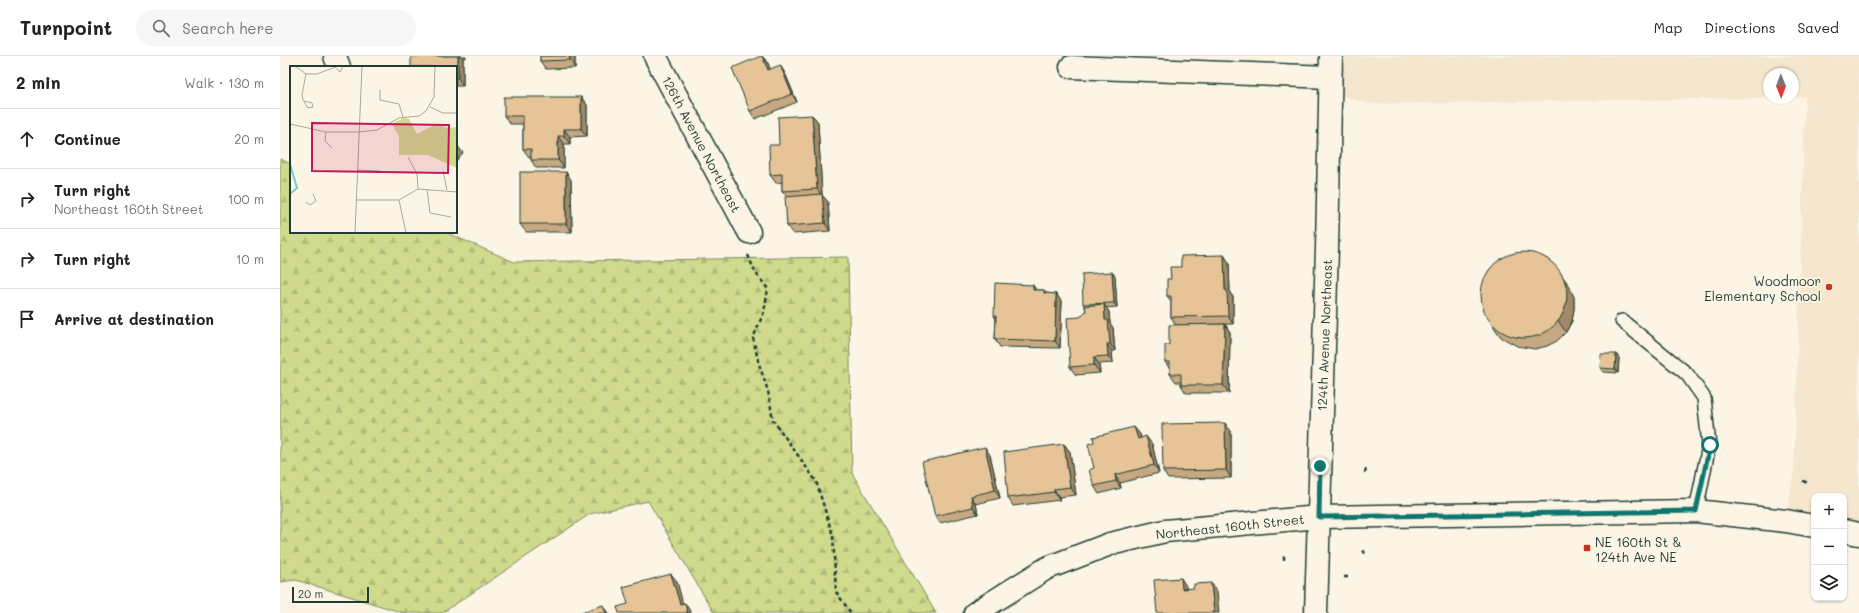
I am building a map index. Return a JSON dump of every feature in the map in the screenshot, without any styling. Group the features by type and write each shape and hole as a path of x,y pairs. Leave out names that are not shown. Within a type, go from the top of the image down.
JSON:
{"street":[{"path":"335,56 339,66"},
{"name":"126th Avenue Northeast","path":"655,56 749,232"},
{"path":"1071,67 1330,66"},
{"name":"124th Avenue Northeast","path":"1316,613 1327,248 1330,66"},
{"name":"Northeast 160th Street","path":"975,613 1047,568 1110,544 1165,531 1319,517 1696,511 1786,520 1811,525"},
{"path":"1847,532 1859,534"}],"lane":[{"path":"1622,322 1687,374 1704,398 1710,445 1696,511"}],"path":[{"path":"749,232 744,246 755,272 768,289 764,312 753,338 759,364 768,391 773,420 816,481 833,536 836,592 851,613"},
{"path":"1365,473 1366,467"},
{"path":"1804,481 1808,483"},
{"path":"1363,550 1366,555"},
{"path":"1284,556 1284,561"},
{"path":"1344,577 1350,577"}],"shaded area":[{"name":"Woodmoor Elementary School","path":"1331,56 1859,56 1859,534 1847,532 1847,493 1811,493 1811,525 1786,521 1794,471 1805,97 1799,97 1799,68 1763,68 1763,98 1370,104 1330,92"}],"green space":[{"path":"280,159 290,164 290,233 447,233 514,262 848,257 852,473 936,613 714,613 648,501 590,514 442,613 404,613 296,580 280,582"}],"building":[{"path":"411,56 458,56 458,78 457,66 411,66"},
{"path":"540,56 569,56 570,60 540,61"},
{"path":"761,56 768,70 780,65 792,94 750,111 732,68"},
{"path":"504,97 581,97 581,129 564,129 564,136 558,136 558,160 531,160 531,149 523,149 523,116 504,116"},
{"path":"812,115 817,189 782,191 782,174 770,175 769,145 779,145 778,117"},
{"path":"520,172 566,172 566,224 520,224"},
{"path":"822,194 825,223 787,226 785,197"},
{"path":"1524,252 1540,256 1554,265 1563,279 1567,295 1563,311 1554,325 1540,334 1524,338 1508,334 1494,325 1485,311 1481,295 1485,279 1494,265 1508,256"},
{"path":"1224,255 1225,290 1227,290 1228,316 1171,317 1171,296 1167,296 1167,279 1171,279 1170,267 1181,267 1181,256"},
{"path":"1112,272 1114,303 1083,304 1082,274"},
{"path":"995,283 1033,285 1033,290 1044,290 1044,293 1056,294 1055,341 995,339"},
{"path":"1104,304 1105,320 1108,320 1110,344 1107,344 1108,356 1094,357 1094,365 1070,367 1067,318 1080,317 1086,311 1085,306"},
{"path":"1225,324 1223,385 1181,385 1181,374 1170,374 1170,362 1165,362 1165,345 1169,345 1169,325"},
{"path":"1601,354 1616,354 1615,369 1600,368"},
{"path":"1225,423 1226,470 1163,471 1162,424"},
{"path":"1134,427 1138,439 1146,436 1154,465 1115,475 1116,481 1094,486 1089,470 1094,468 1088,444 1094,442 1093,437"},
{"path":"1064,444 1070,487 1054,489 1054,492 1008,498 1004,452"},
{"path":"985,447 995,490 971,496 973,507 935,516 922,462"},
{"path":"671,574 680,604 685,603 687,613 619,613 617,607 628,604 623,587"},
{"path":"1181,578 1182,589 1194,588 1194,584 1211,583 1214,613 1157,613 1154,580"},
{"path":"603,605 606,613 578,613"}],"place":[{"name":"Woodmoor Elementary School","path":"1829,287"},
{"name":"NE 160th St & 124th Ave NE","path":"1587,548"}],"route":[{"path":"1320,466 1319,517 1696,511 1710,445"}]}
